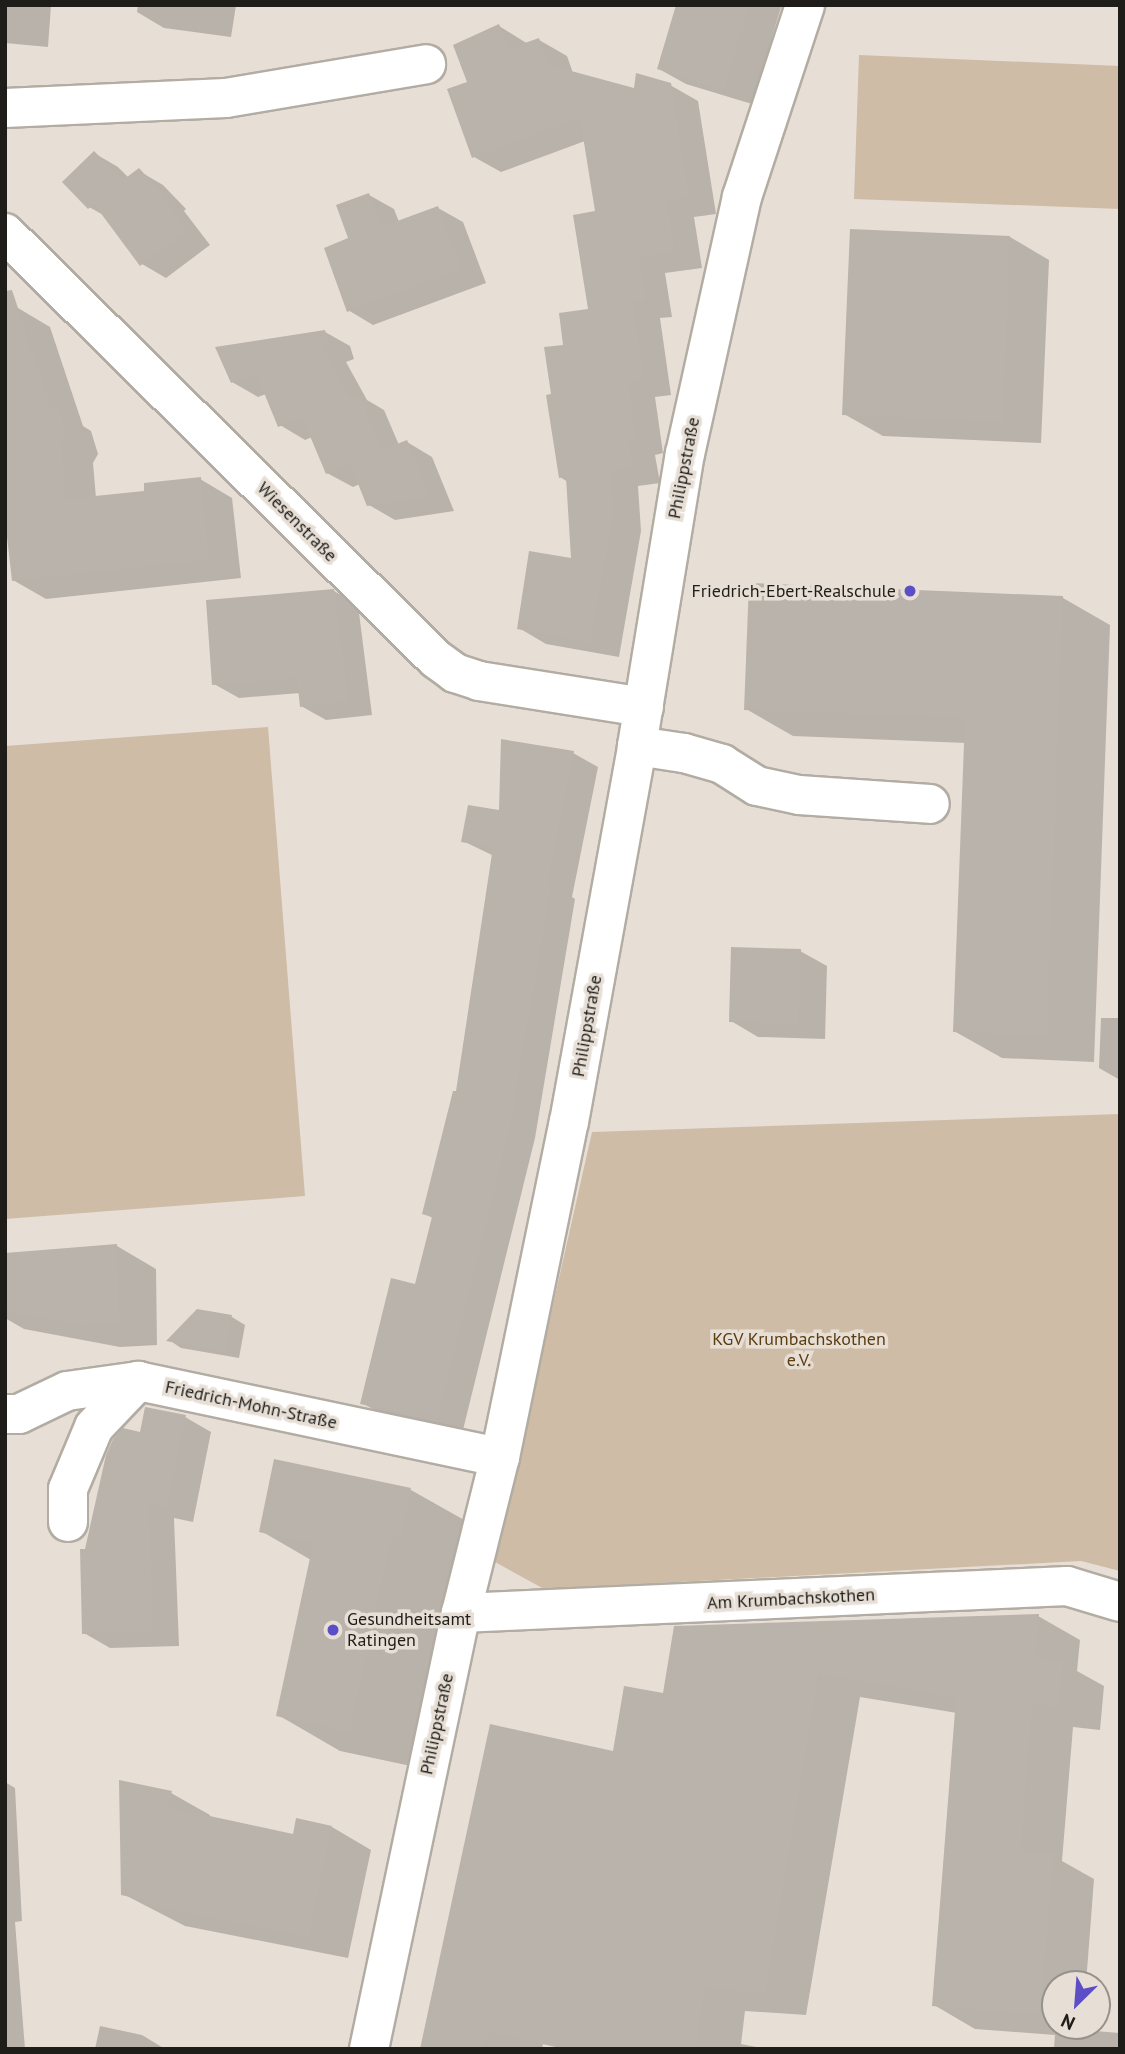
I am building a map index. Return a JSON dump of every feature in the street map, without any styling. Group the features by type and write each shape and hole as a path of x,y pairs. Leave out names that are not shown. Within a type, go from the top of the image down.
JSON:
{"street":[{"name":"Philippstraße","path":"369,2049 461,1613 500,1457 569,1122 644,707 685,454 739,211 805,5"},
{"path":"5,108 226,98 426,64"},
{"name":"Wiesenstraße","path":"5,233 436,659 455,673 479,681 644,707"},
{"path":"637,746 684,753 722,764 757,786 799,795 930,804"},
{"path":"68,1522 68,1489 94,1427 138,1381"},
{"name":"Friedrich-Mohn-Straße","path":"5,1414 19,1414 67,1391 138,1381 500,1457"},
{"name":"Am Krumbachskothen","path":"461,1613 1068,1586 1120,1602"}],"green space":[{"path":"859,55 1120,66 1120,209 854,199"},
{"path":"268,727 305,1196 5,1219 5,746"},
{"name":"KGV Krumbachskothen e.V.","path":"1120,1114 1120,1571 1081,1561 544,1589 495,1562 592,1132"}],"building":[{"path":"676,5 750,5 724,90 657,69"},
{"path":"499,24 508,49 539,38 549,65 634,88 636,73 671,83 689,198 667,202 675,252 639,258 646,301 633,303 644,380 628,382 636,438 628,440 633,468 611,471 614,515 590,643 517,629 529,551 571,558 566,477 559,478 546,395 551,394 544,347 563,345 559,313 588,309 573,215 595,211 580,118 472,158 447,89 467,82 453,45"},
{"path":"94,151 123,180 139,168 163,194 161,196 187,231 140,266 94,204 88,209 62,182"},
{"path":"369,193 381,227 438,206 462,269 347,312 324,248 348,238 336,205"},
{"path":"850,229 1010,236 1003,422 842,415"},
{"path":"12,290 50,405 59,410 66,434 61,444 66,499 144,491 144,483 201,477 209,560 12,581 5,519 5,291"},
{"path":"325,330 329,344 300,356 323,347 349,398 359,394 382,450 407,440 430,497 367,506 350,464 326,474 302,417 278,427 256,373 231,383 215,347"},
{"path":"749,583 1063,596 1047,1036 953,1032 965,718 744,710"},
{"path":"334,589 349,701 300,707 297,678 212,685 206,600"},
{"path":"501,739 574,751 548,882 551,883 511,1123 437,1421 360,1404 391,1278 415,1284 432,1217 422,1214 453,1091 456,1091 493,847 461,842 468,805 499,810"},
{"path":"731,947 801,949 798,1024 729,1022"},
{"path":"117,1244 119,1324 79,1325 5,1311 5,1253"},
{"path":"197,1309 232,1315 225,1352 166,1341"},
{"path":"145,1407 186,1415 167,1508 149,1504 153,1632 82,1634 80,1549 85,1549 106,1455 113,1439 123,1428 140,1432"},
{"name":"Gesundheitsamt Ratingen","path":"274,1459 411,1488 401,1538 392,1536 350,1732 276,1716 313,1544 259,1532"},
{"path":"1039,1614 1036,1658 1063,1661 1059,1707 1032,1704 1021,1851 1054,1854 1044,1970 1041,1970 1040,2015 932,2006 956,1698 819,1674 765,1993 704,1988 697,2049 565,2049 488,2032 484,2049 420,2049 490,1724 613,1751 624,1686 663,1693 674,1626"},
{"path":"119,1780 172,1791 168,1807 293,1834 296,1818 332,1826 309,1937 144,1905 145,1900 121,1895"}],"place":[{"name":"Friedrich-Ebert-Realschule","path":"910,591"},
{"name":"Gesundheitsamt Ratingen","path":"333,1630"}]}
